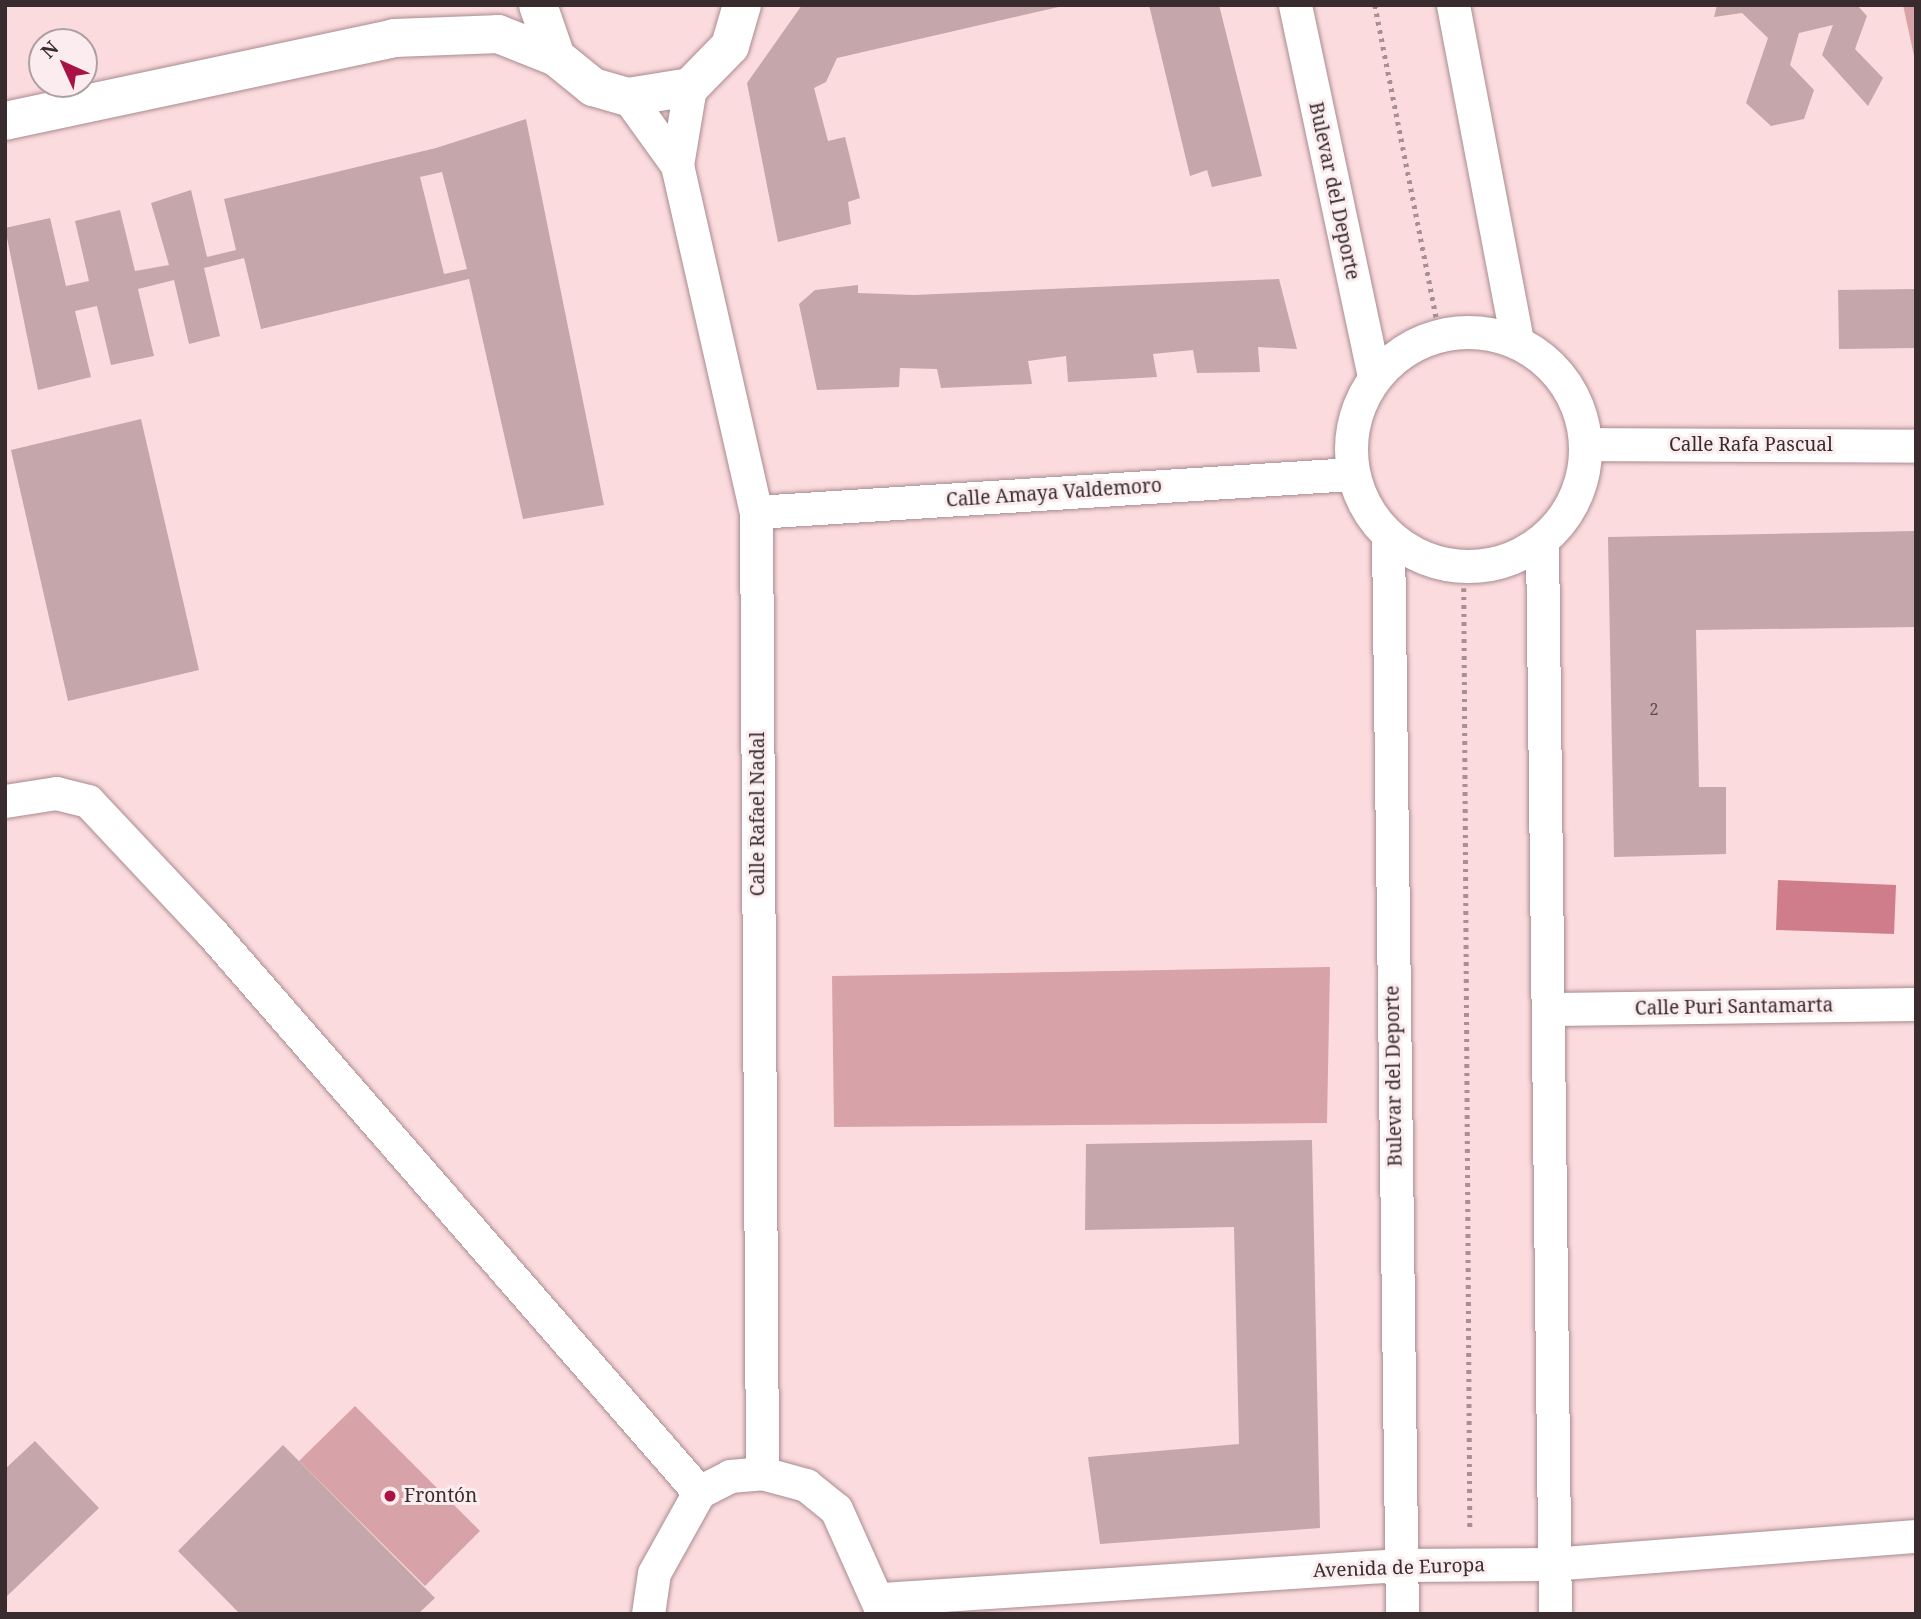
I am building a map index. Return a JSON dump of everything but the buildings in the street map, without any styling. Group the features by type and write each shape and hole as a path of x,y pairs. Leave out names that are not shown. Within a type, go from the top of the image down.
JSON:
{"street":[{"path":"394,38 450,5"},
{"path":"538,5 556,57"},
{"name":"Bulevar del Deporte","path":"1295,5 1374,377"},
{"path":"1453,5 1517,342"},
{"path":"5,121 394,38 498,34 556,57 593,87 628,97 690,88 730,46 745,7"},
{"name":"Calle Rafael Nadal","path":"690,88 677,165 756,512 762,1473"},
{"name":"Calle Rafael Nadal","path":"628,97 677,165"},
{"path":"1479,331 1517,342 1566,383 1586,444 1582,480 1566,513 1542,541 1513,558 1470,566 1416,556 1388,537 1365,509 1352,474 1352,429 1374,377 1403,350 1440,335 1479,331"},
{"name":"Calle Rafa Pascual","path":"1586,444 1916,446"},
{"name":"Calle Amaya Valdemoro","path":"756,512 1352,474"},
{"name":"Bulevar del Deporte","path":"1388,537 1402,1614"},
{"path":"1542,541 1553,1009 1551,1564 1555,1614"},
{"path":"5,801 55,793 88,801 212,933 699,1492"},
{"name":"Calle Puri Santamarta","path":"1553,1009 1916,1004"},
{"path":"648,1614 654,1573 699,1492 730,1476 762,1473 806,1485 836,1509 882,1606"},
{"name":"Avenida de Europa","path":"882,1606 1401,1565 1551,1564 1916,1536"}],"path":[{"path":"1376,5 1440,335"},
{"path":"1464,588 1470,1536"}],"shaded area":[{"path":"1903,5 1916,5 1916,65"},
{"path":"1778,880 1896,885 1894,934 1776,930"},
{"path":"1330,967 1327,1123 834,1127 832,976"},
{"name":"Frontón","path":"355,1406 480,1531 425,1586 299,1461"}],"place":[{"name":"Frontón","path":"390,1496"}]}
